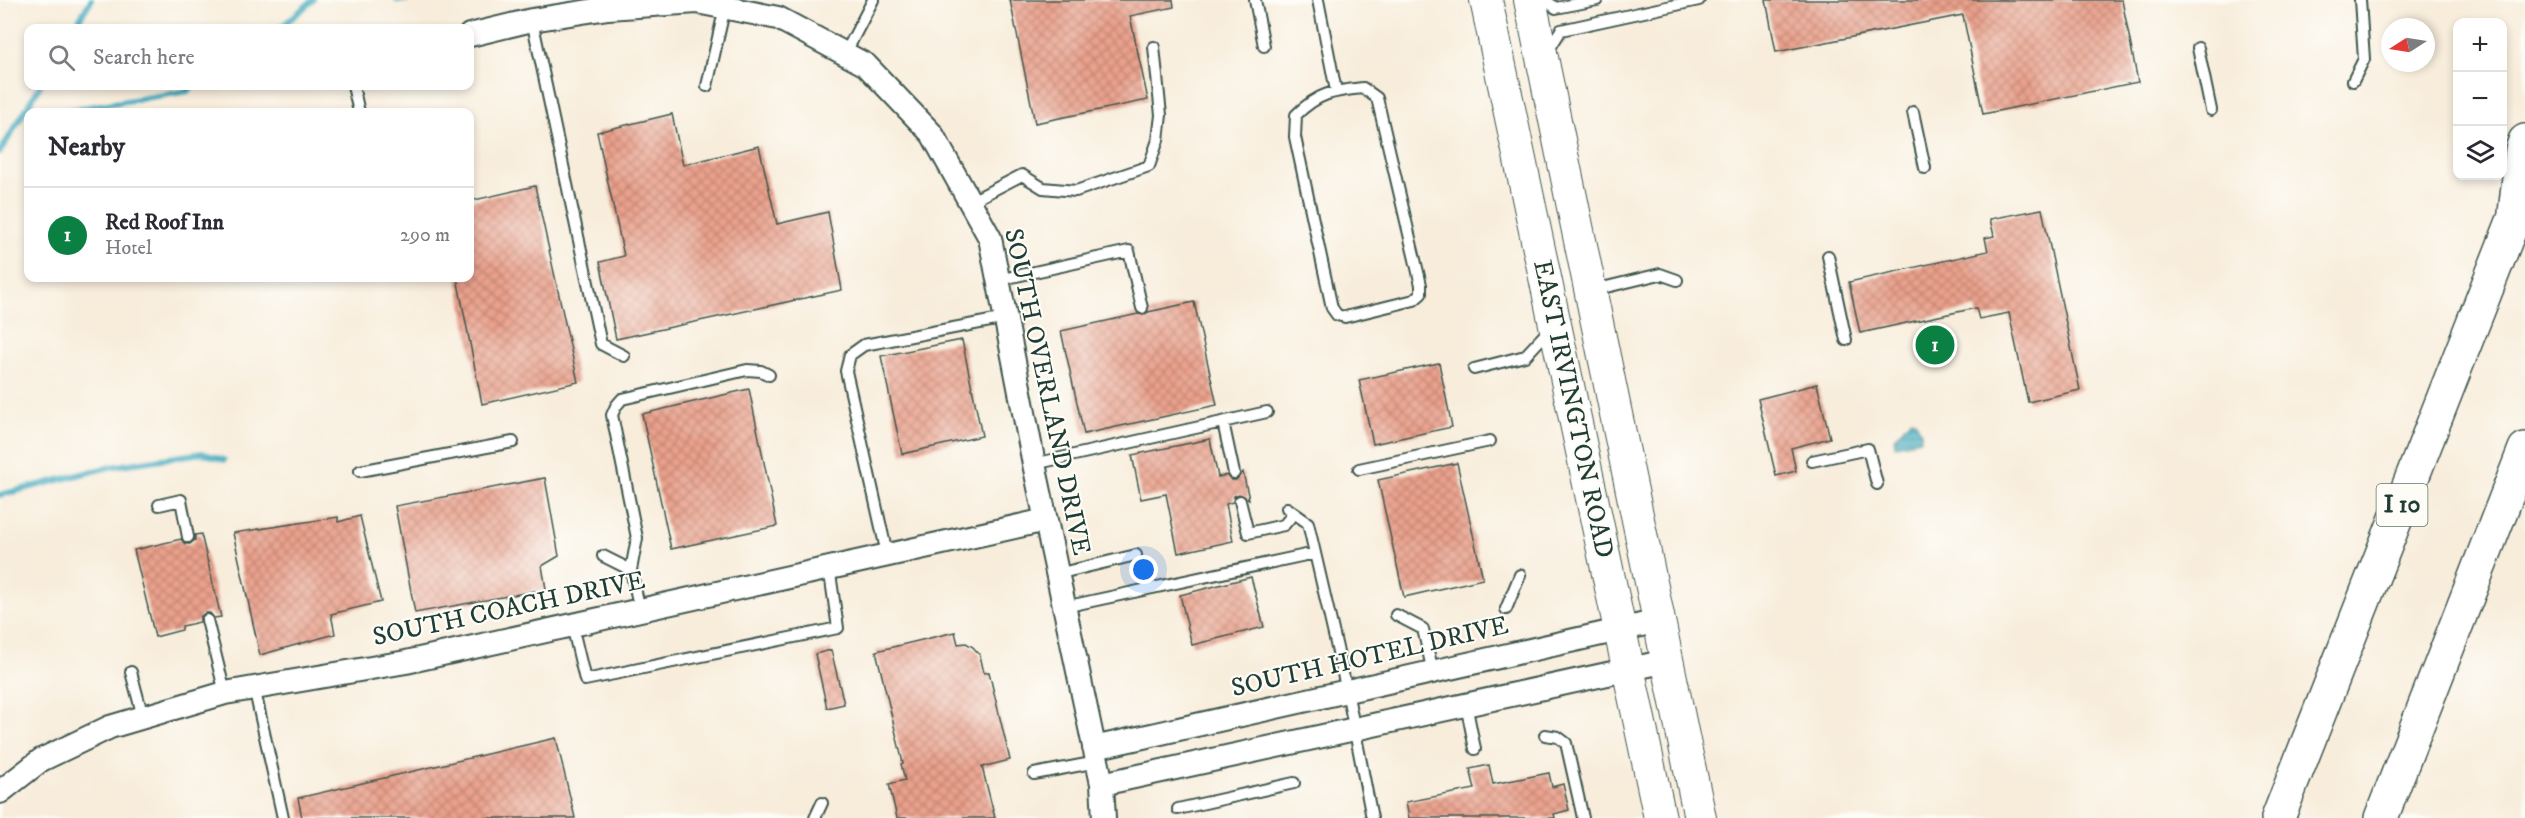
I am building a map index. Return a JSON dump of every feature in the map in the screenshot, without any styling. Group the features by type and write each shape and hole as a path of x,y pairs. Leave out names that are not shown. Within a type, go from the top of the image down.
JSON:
{"highway":[{"path":"2520,204 2525,141"},
{"name":"I 10","path":"2278,818 2520,204"},
{"path":"2381,818 2525,449"},
{"path":"2381,818 2525,470"}],"main road":[{"name":"EAST IRVINGTON ROAD","path":"1486,0 1660,818"},
{"name":"EAST IRVINGTON ROAD","path":"1530,0 1700,818"}],"street":[{"name":"SOUTH OVERLAND DRIVE","path":"474,33 608,4 697,2 778,18 866,65 932,134 990,238 1034,464 1098,765 1104,818"},
{"name":"SOUTH COACH DRIVE","path":"0,792 41,760 110,728 225,693 406,662 1046,520"},
{"name":"SOUTH HOTEL DRIVE","path":"1098,765 1262,710 1659,621"},
{"path":"1098,765 1353,729 1667,661"},
{"path":"1098,765 1121,754 1214,734 1262,710"}],"lane":[{"path":"844,54 873,0"},
{"path":"1255,0 1264,46"},
{"path":"1318,0 1336,91"},
{"path":"1545,0 1556,8 1597,0"},
{"path":"1543,59 1561,30 1699,0"},
{"path":"2353,81 2364,59 2360,0"},
{"path":"707,86 725,7"},
{"path":"532,20 601,344 624,356"},
{"path":"970,202 1022,175 1043,188 1076,191 1149,166 1158,140 1161,115 1154,47"},
{"path":"2198,48 2211,110"},
{"path":"1363,88 1377,98 1421,285 1421,294 1414,300 1345,317 1337,315 1332,308 1295,137 1296,115 1311,100 1336,91 1363,88"},
{"path":"354,90 358,108"},
{"path":"1913,112 1925,168"},
{"path":"998,280 1129,251 1143,308"},
{"path":"1828,256 1846,340"},
{"path":"1591,291 1660,274 1677,280"},
{"path":"887,554 846,372 850,355 864,345 1006,318"},
{"path":"1474,369 1525,356 1554,324"},
{"path":"640,610 630,570 637,538 612,415 615,406 622,399 747,370 761,371 769,375"},
{"path":"1034,464 1267,412"},
{"path":"1223,422 1234,474"},
{"path":"1359,469 1490,441"},
{"path":"360,471 513,442"},
{"path":"1812,461 1868,449 1877,484"},
{"path":"159,505 181,500 188,537"},
{"path":"1240,501 1248,533 1284,525 1290,510 1308,523 1347,691 1372,818"},
{"path":"1064,607 1315,553"},
{"path":"603,555 630,570"},
{"path":"1057,574 1136,555"},
{"path":"572,625 585,680 838,628 829,567"},
{"path":"1506,609 1520,575"},
{"path":"1396,615 1423,628 1433,672"},
{"path":"207,620 225,693"},
{"path":"131,672 143,717"},
{"path":"254,687 283,818"},
{"path":"1467,704 1475,750"},
{"path":"1545,735 1558,737 1566,743 1583,818"},
{"path":"1034,774 1098,765"},
{"path":"1178,809 1294,783"},
{"path":"815,818 822,803"}],"water":[{"path":"1911,419 1915,420 1921,431 1921,440 1895,445 1894,438"}],"building":[{"path":"1010,0 1173,0 1174,7 1130,16 1148,100 1035,123"},
{"path":"1766,0 2122,0 2138,82 1983,114 1963,15 1776,52"},
{"path":"672,114 683,165 759,146 777,224 828,212 842,290 616,339 600,262 624,256 597,132"},
{"path":"535,186 578,382 482,404 458,282 474,282 474,200"},
{"path":"2042,209 2080,390 2028,402 2009,313 1979,319 1976,308 1860,333 1849,282 1988,251 1985,238 1994,236 1990,219"},
{"path":"1194,302 1217,405 1084,434 1061,331 1138,314 1143,315"},
{"path":"962,340 982,436 902,454 881,356"},
{"path":"1439,363 1452,427 1373,444 1359,380"},
{"path":"1817,384 1830,438 1791,448 1796,471 1776,476 1758,399"},
{"path":"749,389 777,526 671,549 642,414"},
{"path":"1210,439 1218,477 1227,475 1231,480 1236,480 1243,472 1249,499 1239,494 1234,496 1233,502 1226,504 1233,541 1178,553 1166,494 1141,499 1132,455"},
{"path":"1457,463 1483,579 1404,597 1378,480"},
{"path":"545,478 559,556 542,566 546,589 415,613 395,506"},
{"path":"360,516 381,602 331,614 335,634 260,655 233,533 338,517 338,522"},
{"path":"201,534 221,617 214,618 210,613 205,613 200,617 200,622 182,626 182,630 155,637 134,550 181,539 185,544 190,544 195,540 195,535"},
{"path":"1251,577 1264,627 1192,645 1180,595"},
{"path":"955,632 958,644 966,643 973,647 980,655 984,673 989,672 1010,760 982,767 995,818 897,818 889,784 905,780 901,764 903,763 876,651"},
{"path":"831,650 844,704 827,708 815,654"},
{"path":"556,738 575,818 302,818 298,798"},
{"path":"1489,765 1493,784 1549,773 1552,787 1563,784 1569,810 1554,814 1555,818 1409,818 1406,802 1475,789 1470,769"}],"waterway":[{"path":"76,24 91,0"},
{"path":"285,24 313,0"},
{"path":"397,0 406,0"},
{"path":"27,108 38,90"},
{"path":"83,108 189,90"},
{"path":"0,152 24,112"},
{"path":"0,495 109,467 202,453 224,460"}],"place":[{"name":"Red Roof Inn","path":"1935,345"}]}
